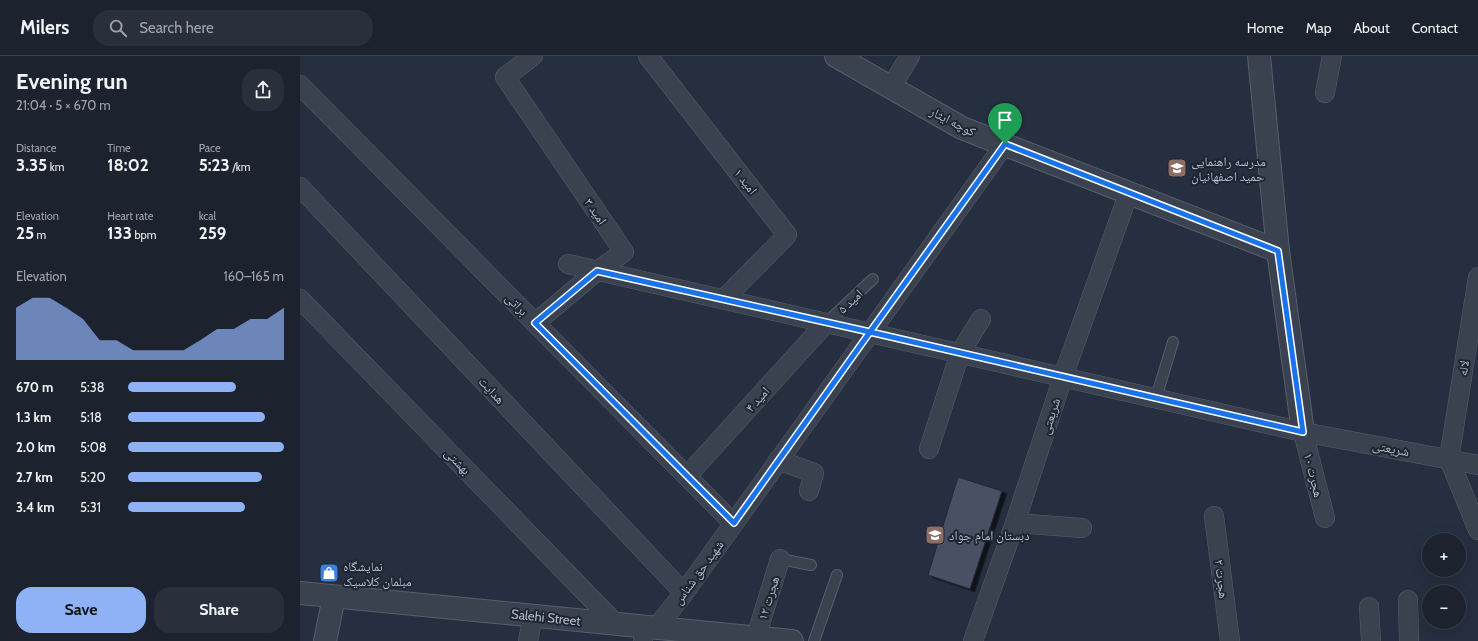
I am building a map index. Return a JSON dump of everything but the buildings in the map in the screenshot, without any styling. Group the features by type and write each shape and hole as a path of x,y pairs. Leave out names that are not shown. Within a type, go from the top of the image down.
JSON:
{"street":[{"name":"امید ۳","path":"533,56 505,77 624,252 597,271 535,323"},
{"name":"امید ۱","path":"648,56 787,234 724,300"},
{"name":"کوچه ایثار","path":"836,56 962,128 1278,251"},
{"path":"891,87 910,56"},
{"path":"1259,56 1278,251 1303,432"},
{"path":"1325,93 1332,56"},
{"name":"براتی","path":"300,85 734,523"},
{"name":"شهید حق شناس","path":"648,632 684,593 1005,144"},
{"name":"هدایت","path":"300,187 684,593"},
{"name":"شریعتی","path":"973,641 1015,523 1063,377 1129,192"},
{"name":"شریعتی","path":"568,264 1303,432 1478,465"},
{"name":"لاله","path":"1449,459 1478,277"},
{"name":"بهشتی","path":"300,299 616,624"},
{"path":"928,449 960,353 982,319"},
{"name":"امید ۴","path":"687,476 826,323"},
{"name":"هجرت ۱۰","path":"1303,432 1325,518"},
{"path":"1449,459 1478,530"},
{"path":"778,460 814,473 809,490"},
{"name":"هجرت ۲","path":"1214,516 1230,641"},
{"path":"1015,523 1082,528"},
{"name":"هجرت ۱۲","path":"756,637 780,559"},
{"name":"Salehi Street","path":"300,593 616,624 648,632 713,637 756,637 792,641"},
{"path":"325,641 334,596"},
{"path":"1408,600 1409,641"},
{"path":"1369,606 1371,641"},
{"path":"528,641 533,616"}],"lane":[{"name":"امید ۵","path":"826,323 873,279"},
{"path":"1156,398 1173,342"},
{"path":"780,559 811,565"},
{"path":"814,641 837,575"}],"place":[{"name":"مدرسه راهنمایی حمید اصفهانیان","path":"1177,168"},
{"name":"دبستان امام جواد","path":"935,535"},
{"name":"نمایشگاه مبلمان کلاسیک","path":"329,573"}],"route":[{"path":"1005,144 870,332 597,271 535,323 734,523 870,332 1303,432 1278,251 1005,144"}]}
